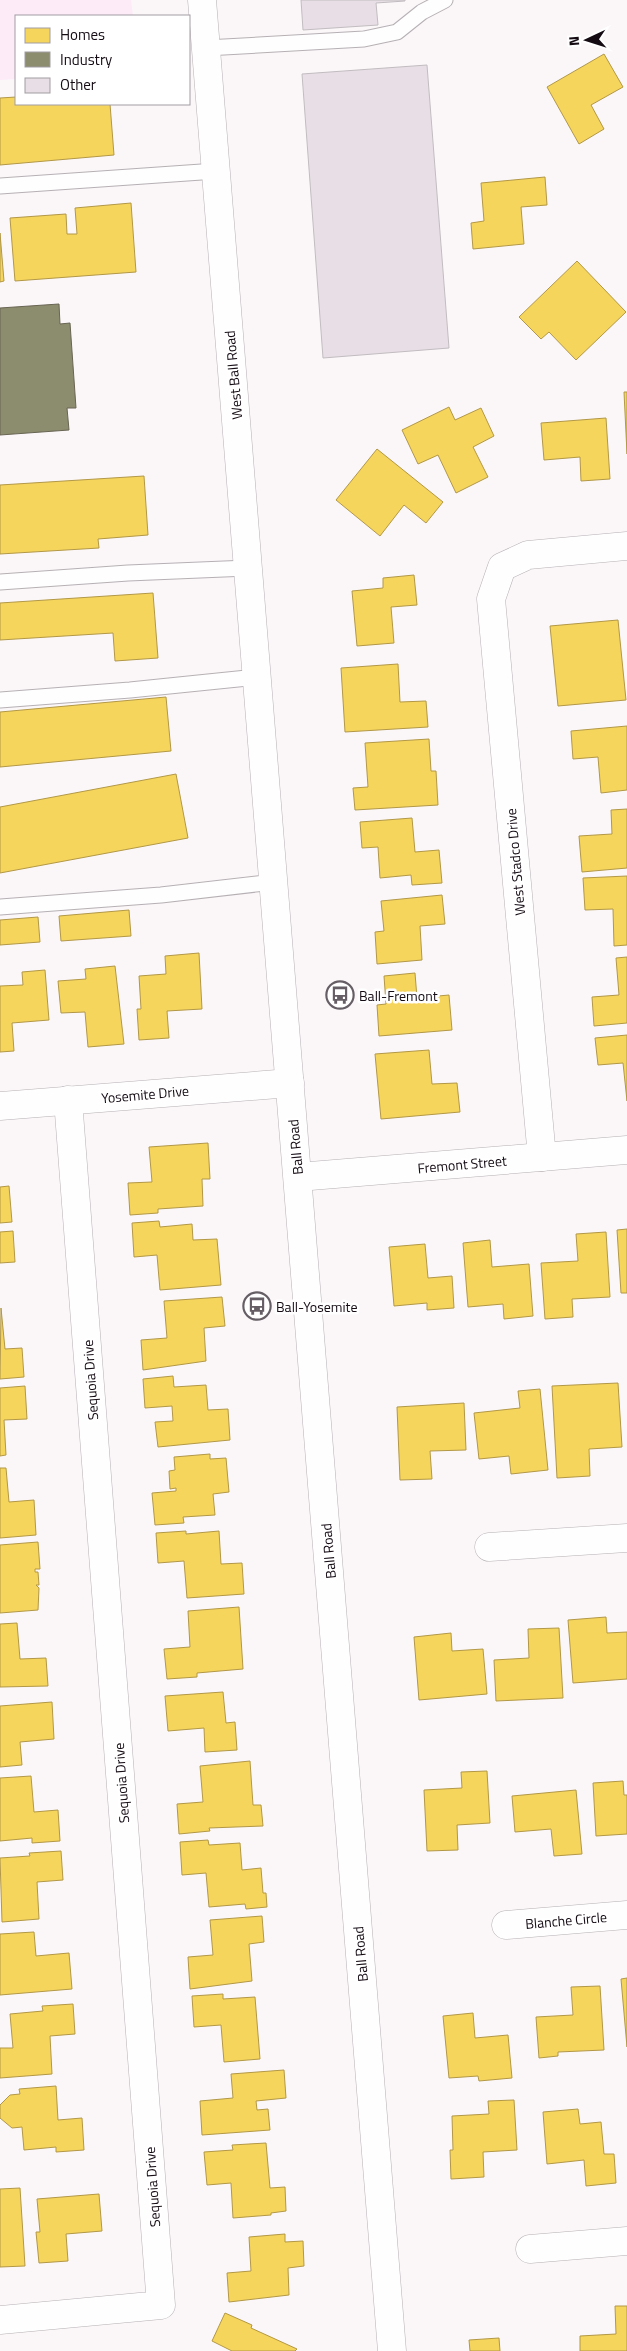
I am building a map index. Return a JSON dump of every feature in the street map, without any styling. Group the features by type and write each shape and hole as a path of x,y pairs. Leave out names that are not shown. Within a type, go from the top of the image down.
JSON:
{"street":[{"name":"West Ball Road","path":"202,0 264,750"},
{"name":"West Stadco Drive","path":"542,1157 491,599 502,567 528,555 627,546"},
{"name":"Ball Road","path":"264,750 392,2351"},
{"name":"Yosemite Drive","path":"0,1106 290,1083"},
{"name":"Sequoia Drive","path":"0,2320 161,2305 68,1100"},
{"name":"Fremont Street","path":"298,1177 627,1150"},
{"path":"489,1547 627,1538"},
{"name":"Blanche Circle","path":"506,1924 627,1915"},
{"path":"530,2249 627,2241"}],"lane":[{"path":"206,48 364,39 397,32 422,12 445,0"},
{"path":"0,186 216,170"},
{"path":"0,582 128,573 248,568"},
{"path":"0,700 130,690 258,677"},
{"path":"0,907 161,895 274,882"}],"shaded area":[{"path":"0,0 131,0 133,15 15,15 15,79 0,80"}],"building: Homes":[{"path":"604,54 623,87 591,105 604,129 579,144 547,87"},
{"path":"15,97 15,105 110,105 114,155 0,165 0,98"},
{"path":"545,177 547,205 521,207 524,244 473,249 471,223 484,221 481,183"},
{"path":"131,203 136,272 15,281 10,218 66,214 67,234 77,234 75,208"},
{"path":"0,233 4,281 0,282"},
{"path":"577,261 626,312 576,360 549,332 541,339 519,317"},
{"path":"624,392 627,392 627,454"},
{"path":"449,407 455,420 481,408 494,436 473,447 488,477 456,493 438,455 418,464 402,430"},
{"path":"606,418 610,479 581,481 580,457 544,460 541,423"},
{"path":"377,449 443,502 426,523 404,505 380,536 336,500"},
{"path":"144,476 148,535 98,539 99,548 0,554 0,485"},
{"path":"414,575 417,605 391,607 394,643 357,646 352,591 383,588 383,578"},
{"path":"153,593 158,658 115,661 113,633 0,640 0,603"},
{"path":"618,620 626,700 558,706 550,626"},
{"path":"398,664 400,702 426,701 428,727 345,732 341,668"},
{"path":"166,697 171,751 0,767 0,712"},
{"path":"627,726 627,790 601,793 598,757 573,759 571,731"},
{"path":"429,739 431,771 436,771 438,805 355,810 353,788 368,787 365,743"},
{"path":"176,774 188,838 0,873 0,807"},
{"path":"627,809 627,868 582,872 579,836 612,834 611,810"},
{"path":"412,818 415,852 439,850 442,883 412,885 411,875 380,878 378,847 362,848 360,822"},
{"path":"627,876 627,945 614,946 613,909 585,910 583,878"},
{"path":"442,895 445,924 420,926 422,960 377,964 375,932 384,931 381,901"},
{"path":"129,910 131,936 61,941 59,916"},
{"path":"38,917 40,942 0,945 0,920"},
{"path":"199,953 202,1009 167,1011 169,1038 139,1040 137,1009 141,1009 139,976 166,974 165,956"},
{"path":"627,957 627,1023 594,1026 592,997 619,995 616,958"},
{"path":"115,966 124,1044 88,1047 85,1012 61,1013 58,981 86,979 85,969"},
{"path":"45,970 49,1020 12,1023 14,1051 0,1052 0,986 23,985 22,972"},
{"path":"415,973 417,998 449,995 452,1030 379,1036 377,1005 386,1004 384,976"},
{"path":"627,1035 627,1101 623,1063 598,1065 595,1038"},
{"path":"429,1050 432,1084 457,1083 460,1112 381,1119 375,1054"},
{"path":"208,1143 210,1179 202,1179 203,1206 158,1209 158,1213 130,1215 128,1183 152,1182 149,1147"},
{"path":"9,1186 12,1222 0,1223 0,1187"},
{"path":"159,1221 160,1227 192,1224 193,1240 217,1239 221,1285 160,1290 157,1255 134,1257 132,1223"},
{"path":"627,1229 627,1293 621,1293 617,1230"},
{"path":"13,1231 15,1262 0,1263 0,1232"},
{"path":"606,1232 610,1297 572,1299 573,1317 545,1319 541,1263 578,1261 576,1234"},
{"path":"490,1240 492,1267 529,1264 533,1316 504,1319 503,1304 468,1307 463,1243"},
{"path":"425,1244 428,1278 452,1276 454,1308 427,1310 427,1303 394,1306 389,1247"},
{"path":"222,1297 225,1326 204,1328 206,1361 143,1370 141,1340 167,1338 164,1301"},
{"path":"1,1308 5,1349 22,1348 24,1377 0,1379"},
{"path":"173,1376 174,1387 206,1385 208,1410 228,1409 230,1440 158,1447 155,1422 173,1421 172,1406 145,1408 143,1379"},
{"path":"618,1383 622,1447 589,1449 590,1476 557,1478 552,1386"},
{"path":"25,1386 27,1419 4,1420 6,1455 0,1456 0,1388"},
{"path":"540,1389 548,1470 511,1474 509,1456 479,1459 474,1413 520,1408 518,1391"},
{"path":"464,1403 466,1450 430,1451 432,1479 400,1480 397,1407"},
{"path":"210,1454 210,1459 226,1458 229,1492 213,1494 215,1515 183,1517 184,1523 155,1525 152,1493 176,1491 176,1488 170,1489 169,1471 175,1470 174,1457"},
{"path":"0,1468 6,1468 9,1502 34,1500 36,1535 0,1538"},
{"path":"186,1531 186,1534 219,1531 221,1564 242,1563 244,1594 187,1598 184,1561 158,1563 156,1533"},
{"path":"38,1542 40,1569 35,1569 35,1572 38,1572 39,1585 36,1585 39,1588 38,1610 0,1613 0,1545"},
{"path":"239,1607 243,1669 197,1673 197,1677 167,1679 164,1649 190,1647 188,1611"},
{"path":"606,1617 607,1633 627,1632 627,1679 573,1683 568,1620"},
{"path":"17,1623 20,1659 46,1658 48,1686 0,1687 0,1624"},
{"path":"559,1628 563,1698 496,1701 494,1660 529,1658 528,1629"},
{"path":"451,1633 452,1651 483,1649 487,1694 419,1700 414,1637"},
{"path":"223,1692 226,1723 235,1722 237,1750 205,1752 204,1728 168,1731 165,1696"},
{"path":"52,1702 54,1739 20,1742 22,1765 0,1767 0,1706"},
{"path":"250,1761 253,1805 261,1805 263,1826 209,1828 210,1831 179,1834 177,1804 203,1802 200,1766"},
{"path":"487,1771 490,1823 457,1825 458,1850 427,1851 424,1790 462,1788 461,1772"},
{"path":"31,1776 34,1812 58,1810 60,1841 32,1843 32,1838 0,1841 0,1778"},
{"path":"623,1781 624,1795 627,1795 627,1834 596,1836 593,1783"},
{"path":"576,1790 582,1854 554,1856 551,1829 515,1832 512,1796"},
{"path":"208,1840 209,1845 240,1843 242,1870 261,1868 263,1893 266,1893 267,1907 246,1909 245,1904 209,1907 206,1873 182,1875 180,1842"},
{"path":"61,1851 63,1880 37,1882 39,1919 2,1922 0,1858 30,1856 29,1853"},
{"path":"262,1916 264,1942 249,1944 252,1981 190,1989 188,1957 213,1955 210,1920"},
{"path":"34,1932 36,1956 69,1953 72,1989 0,1995 0,1934"},
{"path":"627,1978 627,2047 621,1979"},
{"path":"600,1986 604,2050 558,2052 558,2056 539,2058 536,2017 573,2015 571,1987"},
{"path":"223,1994 223,1999 255,1997 260,2059 224,2062 221,2025 194,2027 192,1996"},
{"path":"73,2004 75,2034 50,2036 52,2074 0,2078 0,2048 13,2048 10,2014 43,2011 42,2006"},
{"path":"473,2013 475,2038 508,2035 512,2078 479,2081 478,2076 449,2078 443,2016"},
{"path":"284,2070 286,2098 256,2101 257,2110 268,2109 270,2130 202,2135 200,2101 233,2098 231,2074"},
{"path":"56,2086 58,2120 82,2118 84,2150 56,2152 56,2147 24,2150 22,2127 12,2128 0,2118 0,2105 10,2095 20,2094 19,2089"},
{"path":"514,2100 517,2150 483,2152 484,2177 451,2179 450,2150 453,2150 452,2116 489,2114 488,2101"},
{"path":"578,2109 580,2124 601,2122 604,2154 614,2154 616,2183 586,2186 584,2160 547,2164 543,2112"},
{"path":"266,2143 270,2188 285,2187 286,2211 271,2213 271,2215 233,2218 231,2183 207,2185 204,2152 233,2150 232,2145"},
{"path":"20,2188 25,2266 0,2267 0,2189"},
{"path":"99,2194 102,2231 66,2234 68,2261 39,2263 36,2232 40,2232 37,2199"},
{"path":"285,2234 285,2242 303,2241 304,2266 288,2268 289,2295 229,2302 227,2273 251,2271 249,2237"},
{"path":"615,2306 627,2306 627,2351 580,2351 580,2336 616,2334"},
{"path":"225,2313 252,2325 251,2328 297,2349 295,2351 232,2351 212,2341"},
{"path":"499,2338 500,2351 470,2351 469,2340"}],"building: Industry":[{"path":"59,304 60,324 70,323 76,408 67,408 69,430 0,435 0,308"}],"building: Other":[{"path":"301,0 405,1 376,3 378,25 303,30"},
{"path":"427,65 449,348 323,358 302,74"}],"place":[{"name":"Ball-Fremont","path":"340,995"},
{"name":"Ball-Yosemite","path":"257,1306"}]}
